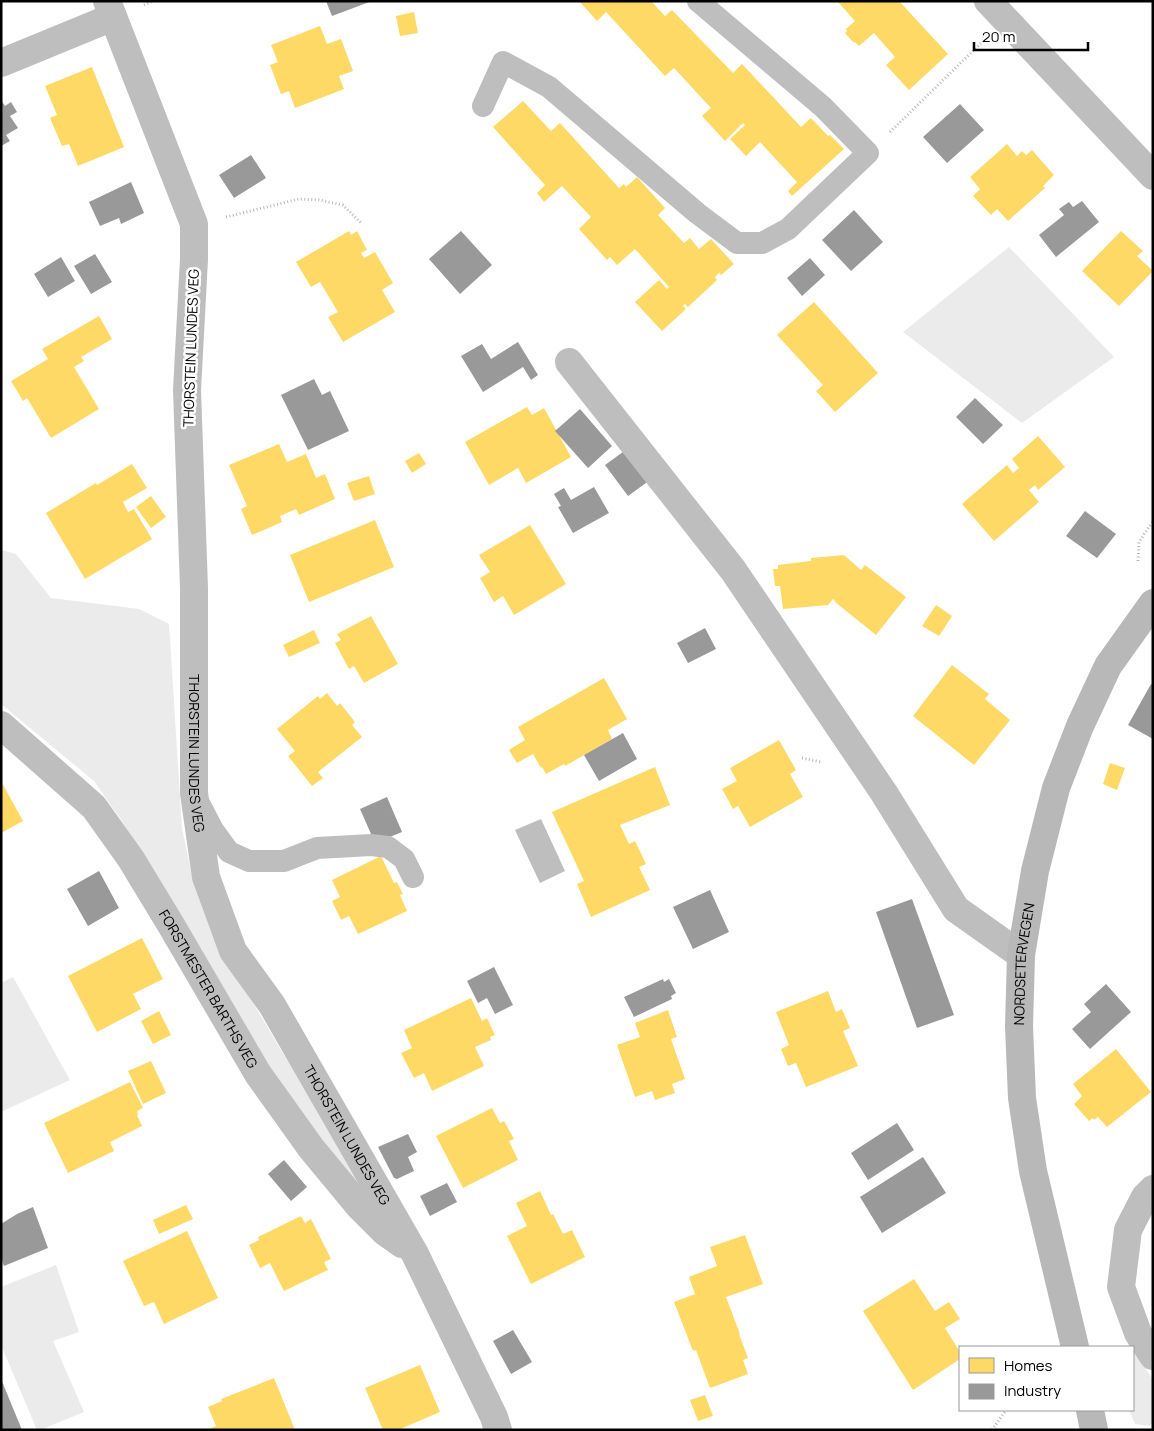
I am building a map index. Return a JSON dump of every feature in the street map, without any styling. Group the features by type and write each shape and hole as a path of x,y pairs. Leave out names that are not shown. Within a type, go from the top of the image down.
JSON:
{"main road":[{"name":"NORDSETERVEGEN","path":"1076,1346 1033,1171 1022,1098 1019,1026 1021,955 1035,871 1056,788 1080,726 1108,666 1153,603"},
{"path":"1090,1411 1094,1430"}],"street":[{"path":"988,1 1153,176"},
{"path":"1,63 110,9"},
{"name":"THORSTEIN LUNDES VEG","path":"110,9 194,224 187,390 194,588 194,793 206,877 234,951 272,1005 415,1254 494,1417 498,1430"},
{"path":"568,362 732,570 884,793 956,909 1021,955"},
{"name":"FORSTMESTER BARTHS VEG","path":"1,725 94,807 161,908 258,1074 311,1148 359,1206 385,1232 415,1254"},
{"path":"1153,1189 1145,1197 1128,1230 1121,1287 1138,1333 1153,1356"}],"lane":[{"path":"484,106 503,62 549,87 697,213 737,243 762,243 788,229 868,153 823,107 698,1"},
{"path":"194,793 213,830 229,852 249,861 284,861 317,848 371,845 388,847 404,859 413,876"}],"path":[{"path":"868,153 982,42 1010,26"},
{"path":"238,214 298,199 319,200 343,205 362,224"},
{"path":"1138,561 1140,542 1153,521"},
{"path":"992,1430 1005,1411"}],"shaded area":[{"path":"1009,247 1114,357 1022,423 903,332"},
{"path":"1,550 16,554 51,598 139,609 169,624 182,828 193,880 212,934 281,1050 398,1233 256,1059 167,896 122,821 94,781 1,704"},
{"path":"541,819 565,871 540,883 515,830"},
{"path":"13,977 70,1080 1,1112 1,983"},
{"path":"56,1265 79,1332 53,1341 84,1412 37,1430 1,1345 1,1287"},
{"path":"1134,1352 1153,1380 1153,1422 1150,1426 1135,1424 1129,1411 1134,1411"}],"building: Homes":[{"path":"579,1 651,1 665,16 672,10 733,73 742,64 801,127 811,118 844,149 792,196 788,191 797,182 760,142 746,156 730,139 745,125 743,123 725,141 702,116 711,108 674,68 665,76 606,12 597,21"},
{"path":"837,1 899,1 948,54 909,90 886,65 895,57 874,33 859,46 845,33 846,29 855,21"},
{"path":"414,12 418,33 400,36 396,16"},
{"path":"320,26 327,44 341,39 353,71 339,76 344,89 295,108 289,91 281,94 270,65 278,62 271,45"},
{"path":"92,67 124,147 78,166 69,144 62,146 50,118 57,115 45,86"},
{"path":"523,101 551,131 560,123 619,188 624,184 626,187 637,177 665,208 658,215 684,243 690,238 699,249 711,239 734,264 721,275 719,273 715,277 717,280 688,307 685,304 683,306 686,309 662,331 635,302 659,280 667,289 669,287 635,249 617,265 610,257 607,260 579,229 591,217 562,186 544,202 537,193 545,185 493,127"},
{"path":"1007,144 1017,156 1022,151 1026,155 1032,150 1054,175 1043,186 1045,188 1008,221 997,209 991,215 973,196 980,189 970,177"},
{"path":"349,231 351,235 357,231 367,250 361,253 364,258 375,252 393,283 382,290 395,312 343,342 328,317 338,312 320,282 311,287 296,262"},
{"path":"1121,231 1143,251 1137,256 1153,271 1119,306 1082,271"},
{"path":"814,302 878,373 835,412 816,391 823,385 777,335"},
{"path":"99,316 112,339 81,357 84,361 74,367 99,409 51,438 27,398 23,401 11,381 48,359 42,349"},
{"path":"527,407 532,415 544,408 571,457 526,483 518,468 489,485 465,442"},
{"path":"1038,436 1065,467 1038,490 1035,485 1029,490 1039,502 994,541 962,504 1007,465 1013,473 1019,468 1012,459"},
{"path":"279,444 287,462 306,454 316,478 325,474 335,499 299,515 296,509 280,516 282,522 252,535 241,509 247,506 229,465"},
{"path":"419,453 426,464 412,473 405,461"},
{"path":"132,464 147,488 123,502 128,512 134,509 152,539 85,579 46,513"},
{"path":"369,476 375,494 354,501 347,483"},
{"path":"151,496 166,517 151,528 136,507"},
{"path":"375,520 394,567 309,602 290,555"},
{"path":"530,525 566,584 514,615 503,596 494,602 480,578 490,572 479,555"},
{"path":"844,555 861,570 865,565 906,597 876,635 833,599 828,605 783,609 780,586 775,586 773,569 778,569 778,565 811,561 811,558"},
{"path":"936,605 952,616 939,636 922,626"},
{"path":"371,616 398,664 364,683 354,666 349,669 335,643 341,640 337,634"},
{"path":"314,630 320,643 289,657 283,645"},
{"path":"952,665 989,694 985,699 1010,720 974,765 913,716"},
{"path":"604,678 627,719 608,730 612,739 565,766 564,764 546,774 533,754 517,763 509,750 525,740 518,727"},
{"path":"327,693 337,706 340,703 355,722 352,725 362,737 318,772 323,778 312,786 288,756 295,751 277,729 318,696 320,699"},
{"path":"779,740 796,770 790,774 803,797 750,827 738,806 733,809 722,789 737,781 730,768"},
{"path":"1110,763 1125,768 1117,790 1103,784"},
{"path":"655,767 670,805 620,825 629,844 635,841 646,864 639,867 650,890 591,917 577,884 584,881 552,812"},
{"path":"1,781 23,821 1,833"},
{"path":"381,856 394,883 397,882 403,894 400,895 407,911 358,934 349,916 341,920 332,901 340,897 332,880"},
{"path":"142,938 163,979 133,994 141,1009 97,1032 68,976"},
{"path":"828,991 836,1012 842,1009 850,1028 843,1031 858,1066 806,1087 796,1063 788,1066 781,1049 789,1045 776,1012"},
{"path":"471,998 482,1021 487,1018 495,1035 490,1037 491,1040 475,1047 484,1066 432,1091 424,1073 414,1078 401,1053 412,1048 404,1030"},
{"path":"668,1010 677,1037 671,1039 685,1079 672,1084 675,1093 655,1100 652,1091 635,1097 617,1045 640,1037 635,1023"},
{"path":"159,1011 171,1035 153,1044 141,1021"},
{"path":"1116,1049 1151,1092 1107,1127 1098,1117 1089,1121 1074,1104 1082,1096 1073,1084"},
{"path":"151,1061 166,1093 143,1104 128,1071"},
{"path":"130,1082 143,1108 137,1111 142,1126 110,1142 114,1151 68,1173 44,1123"},
{"path":"492,1108 500,1123 504,1121 514,1139 509,1141 518,1160 463,1188 436,1136"},
{"path":"540,1191 551,1215 553,1214 563,1234 572,1230 585,1257 531,1284 507,1236 527,1226 516,1203"},
{"path":"186,1205 193,1219 159,1234 153,1220"},
{"path":"301,1216 305,1223 311,1219 331,1259 324,1262 328,1270 284,1291 270,1263 260,1268 249,1245 259,1240 258,1237"},
{"path":"187,1231 218,1298 164,1324 154,1302 144,1306 123,1261"},
{"path":"745,1235 763,1284 726,1297 748,1358 743,1360 748,1374 710,1388 696,1350 693,1351 674,1302 695,1294 689,1277 717,1266 710,1247"},
{"path":"914,1279 935,1311 949,1302 960,1319 945,1328 959,1350 959,1360 913,1390 863,1311"},
{"path":"420,1365 440,1412 398,1430 383,1430 365,1388"},
{"path":"274,1378 295,1430 206,1430 216,1426 208,1407 222,1401 221,1399"},
{"path":"705,1395 713,1416 698,1421 690,1400"}],"building: Industry":[{"path":"326,1 372,1 332,16"},
{"path":"1,100 5,106 11,102 17,112 10,116 18,128 6,135 10,141 1,146"},
{"path":"960,104 984,130 947,163 923,137"},
{"path":"251,155 266,178 234,198 219,175"},
{"path":"131,182 144,213 121,224 119,218 100,226 89,202"},
{"path":"1082,201 1099,222 1056,257 1039,235 1064,215 1059,209 1069,202 1073,207"},
{"path":"854,210 883,242 851,271 822,240"},
{"path":"461,231 492,265 460,294 429,259"},
{"path":"95,254 112,282 91,294 74,266"},
{"path":"61,257 75,281 48,297 34,274"},
{"path":"810,258 825,275 802,296 787,278"},
{"path":"518,342 538,375 531,380 523,367 483,392 461,356 482,344 491,359"},
{"path":"314,379 322,395 330,391 349,431 308,450 281,395"},
{"path":"975,398 1003,425 983,444 956,417"},
{"path":"580,409 612,446 588,468 555,431"},
{"path":"627,449 650,480 628,496 605,465"},
{"path":"594,487 609,513 573,533 558,507 561,506 554,494 564,488 571,500"},
{"path":"1085,511 1116,534 1097,558 1066,536"},
{"path":"705,628 716,649 688,663 677,643"},
{"path":"1151,684 1153,685 1153,739 1128,725"},
{"path":"623,733 637,759 599,781 584,755"},
{"path":"387,797 402,832 375,843 360,809"},
{"path":"99,871 119,908 88,926 67,889"},
{"path":"710,890 729,932 693,949 673,907"},
{"path":"912,899 954,1015 917,1028 876,912"},
{"path":"494,967 513,1005 495,1014 487,998 478,1003 467,981"},
{"path":"663,979 664,982 669,979 676,993 671,996 672,999 634,1017 624,997"},
{"path":"1106,984 1131,1012 1090,1049 1072,1029 1091,1012 1084,1004"},
{"path":"897,1123 914,1150 868,1180 851,1153"},
{"path":"408,1134 417,1152 408,1157 414,1171 397,1179 394,1178 378,1147"},
{"path":"923,1157 946,1193 882,1233 860,1197"},
{"path":"284,1160 307,1187 291,1201 268,1174"},
{"path":"447,1183 457,1202 430,1216 420,1196"},
{"path":"33,1207 48,1248 4,1266 1,1258 1,1224"},
{"path":"513,1330 532,1362 511,1374 493,1341"},
{"path":"1,1379 22,1430 1,1430"}]}
